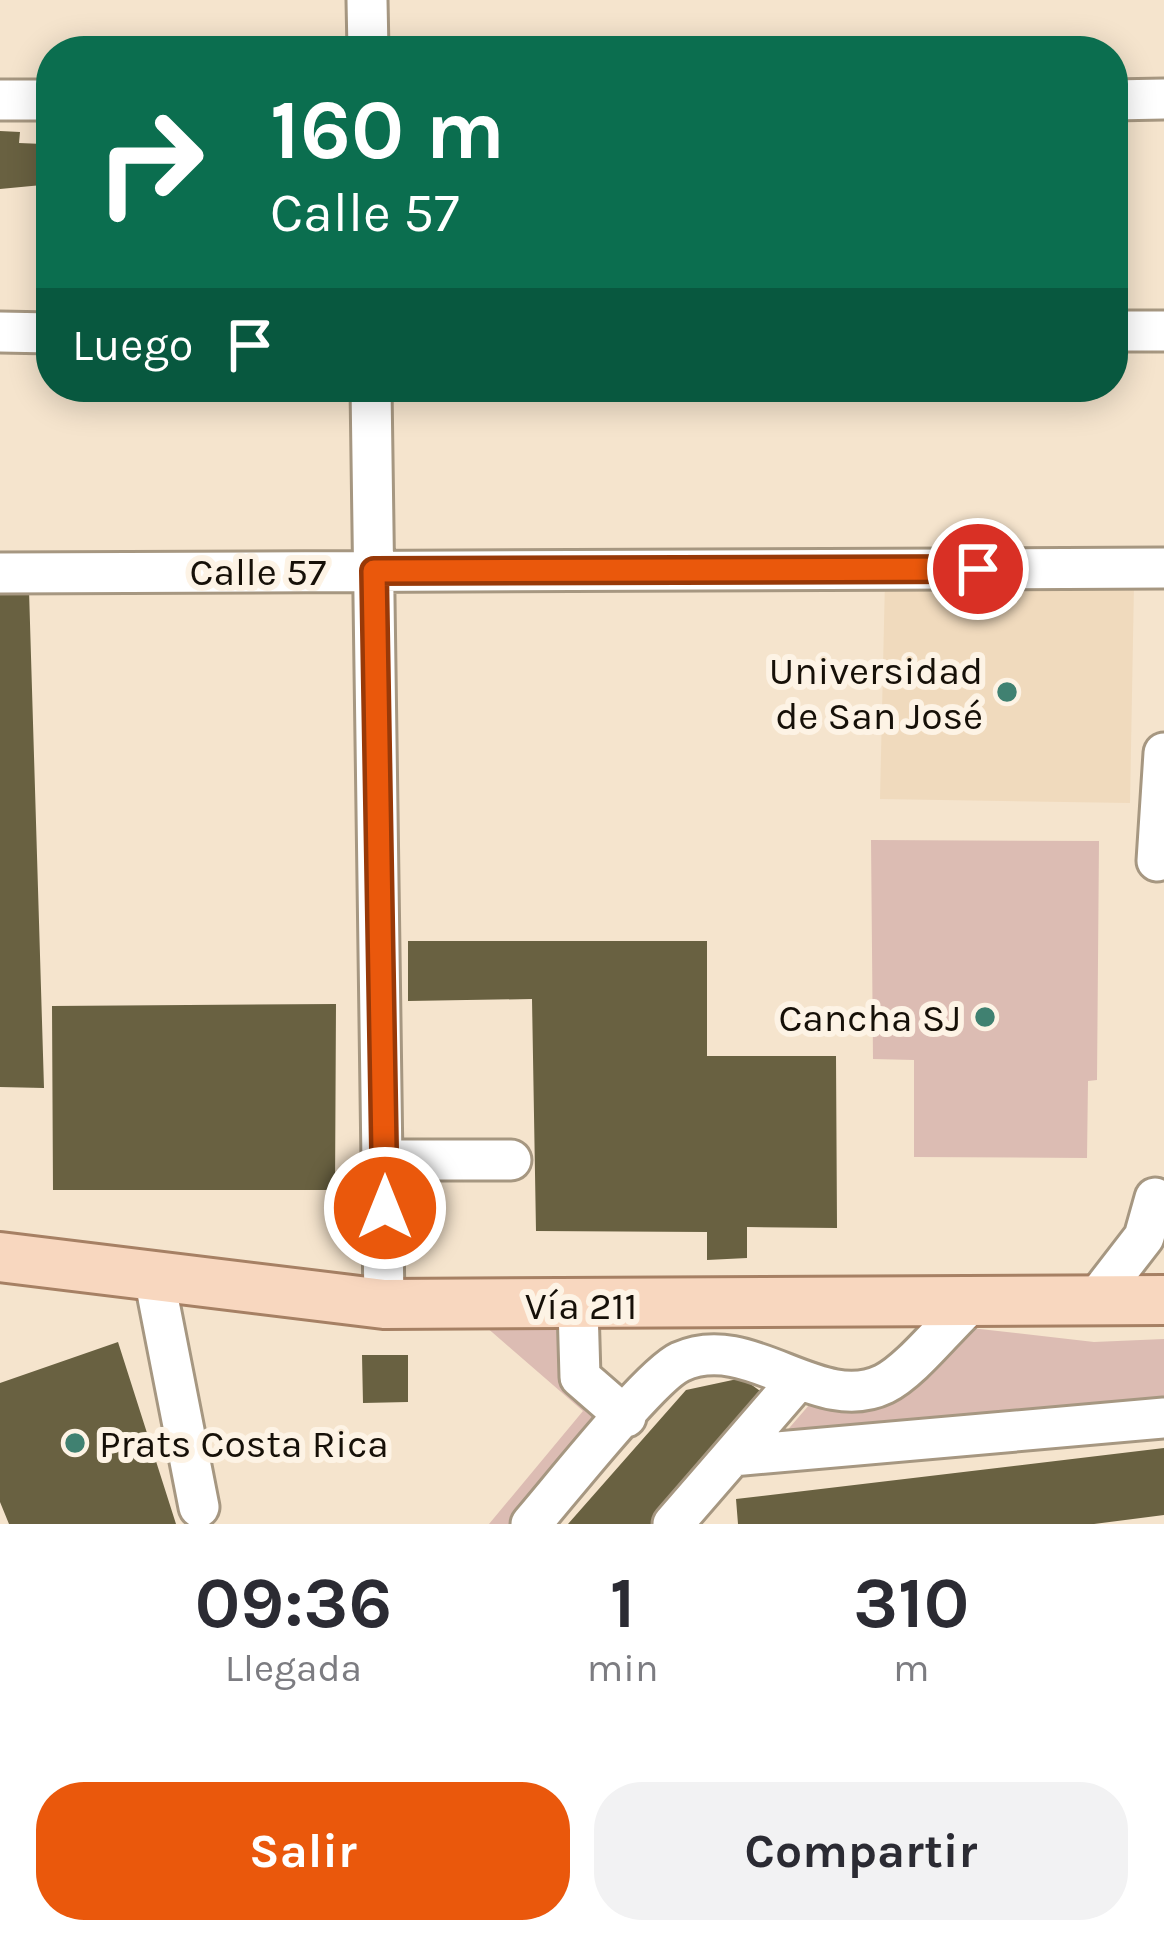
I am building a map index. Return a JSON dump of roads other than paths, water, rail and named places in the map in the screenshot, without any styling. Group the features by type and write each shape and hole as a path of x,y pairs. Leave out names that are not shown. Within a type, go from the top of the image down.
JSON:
{"main road":[{"name":"Vía 211","path":"0,1257 384,1304 578,1307 1164,1300"}],"street":[{"path":"367,0 368,36"},
{"path":"1128,100 1164,99"},
{"path":"0,100 36,100"},
{"path":"1128,331 1164,331"},
{"path":"0,332 36,332"},
{"path":"371,402 384,1304"},
{"name":"Calle 57","path":"0,573 1164,568"},
{"path":"1157,861 1164,753"},
{"path":"385,1160 511,1160"},
{"path":"1093,1303 1144,1237 1155,1198 1164,1209"},
{"path":"154,1277 199,1507"},
{"path":"531,1524 667,1370 700,1355 748,1358 797,1381 859,1388 887,1382 971,1303"},
{"path":"578,1307 580,1377 626,1417"},
{"path":"673,1524 797,1381"},
{"path":"732,1456 1164,1418"}],"place":[{"name":"Universidad de San José","path":"1007,692"},
{"name":"Cancha SJ","path":"985,1017"},
{"name":"Prats Costa Rica","path":"75,1443"}]}
